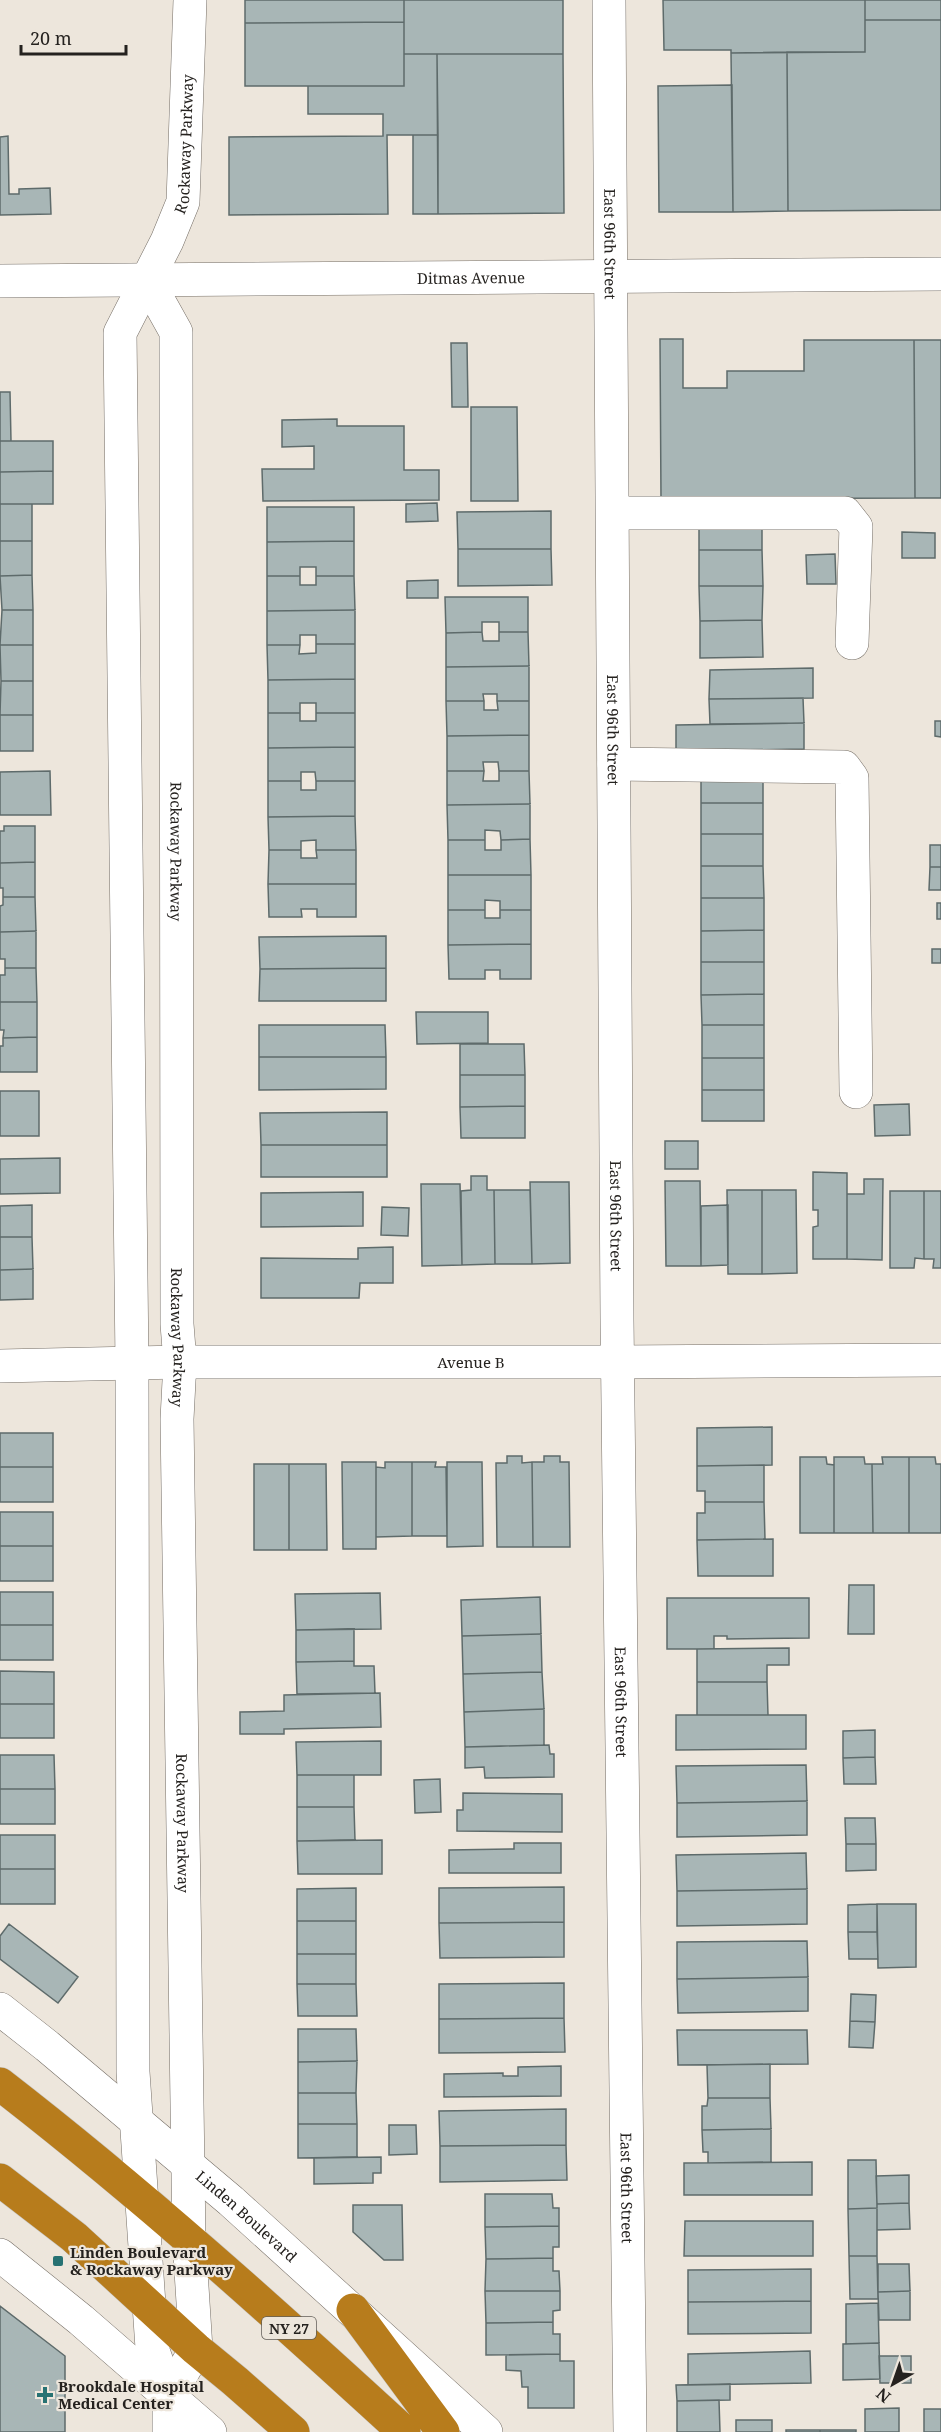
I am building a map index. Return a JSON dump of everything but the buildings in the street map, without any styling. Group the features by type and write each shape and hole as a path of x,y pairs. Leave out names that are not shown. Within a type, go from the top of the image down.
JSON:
{"highway":[{"name":"NY 27","path":"0,2084 189,2240 404,2432"},
{"path":"0,2180 74,2237 196,2349 292,2432"},
{"path":"353,2310 443,2432"}],"street":[{"name":"Rockaway Parkway","path":"169,2432 169,2396 152,2348 133,2072 130,1418 132,1363 120,333 183,202 190,0"},
{"name":"East 96th Street","path":"609,0 617,1362 630,2432"},
{"name":"Ditmas Avenue","path":"0,281 941,274"},
{"name":"Rockaway Parkway","path":"147,280 176,332 177,1324 180,1362 177,1419 187,2166 196,2349 169,2396"},
{"path":"613,513 844,513 855,527 852,644"},
{"path":"614,764 844,767 852,778 856,1092"},
{"name":"Avenue B","path":"0,1365 180,1362 941,1360"},
{"name":"Linden Boulevard","path":"0,2009 231,2201 486,2432"},
{"path":"0,2255 57,2299 210,2432"}],"place":[{"name":"Linden Boulevard & Rockaway Parkway","path":"58,2261"},
{"name":"Brookdale Hospital Medical Center","path":"45,2395"}]}
